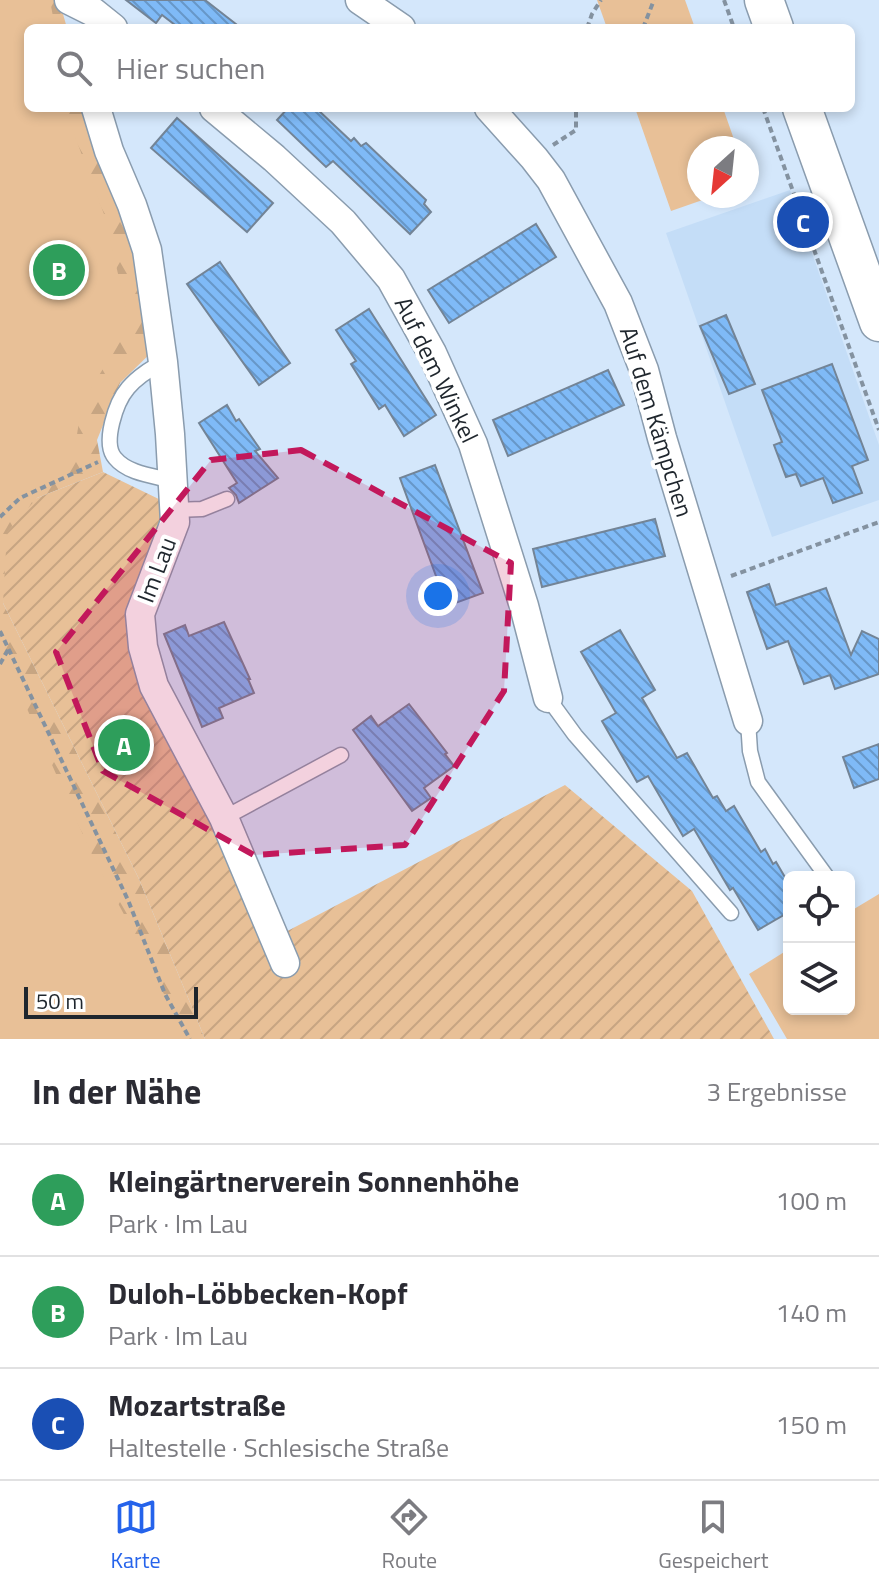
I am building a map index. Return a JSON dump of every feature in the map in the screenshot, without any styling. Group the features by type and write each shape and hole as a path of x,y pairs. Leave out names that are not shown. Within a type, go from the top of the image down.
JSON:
{"main road":[{"path":"764,0 773,24"},
{"path":"803,112 879,322"}],"street":[{"path":"67,0 73,24"},
{"path":"67,0 93,12 108,24"},
{"path":"360,0 395,24"},
{"name":"Im Lau","path":"97,112 147,250 163,362 175,522 140,614 143,647 154,686 224,818 285,963"},
{"name":"Auf dem Winkel","path":"219,112 343,222 391,279 432,353 473,444 524,606 548,698"},
{"name":"Auf dem Kämpchen","path":"493,112 551,180 618,303 644,370 748,721"}],"lane":[{"path":"163,362 140,376 125,391 108,432 113,456 128,468 173,481"},
{"path":"175,510 202,509 227,499"},
{"path":"548,698 575,735 731,913"},
{"path":"748,721 750,751 758,782 823,871"},
{"path":"224,818 341,755"}],"path":[{"path":"588,24 601,0"},
{"path":"645,24 654,0"},
{"path":"724,0 733,24"},
{"path":"534,158 576,130 576,112"},
{"path":"764,112 879,430"},
{"path":"0,517 20,498 113,456"},
{"path":"706,585 879,522"},
{"path":"0,631 128,900 165,994 190,1039"},
{"path":"0,664 8,650"}],"highlighted area":[{"path":"301,450 511,563 504,691 405,845 254,855 103,771 56,652 211,460"}],"shaded area":[{"path":"790,190 879,445 879,500 772,537 666,233 738,208 759,208 759,201"}],"green space":[{"path":"0,0 59,0 66,24 24,24 24,112 93,112 144,253 158,346 120,383 97,440 103,472 37,498 3,603 139,879 205,1039 0,1039"},
{"path":"0,0 50,0 54,24 24,24 24,112 68,112 104,214 130,325 82,403 75,447 19,497 0,522"},
{"path":"597,0 685,0 694,24 606,24"},
{"path":"636,112 724,112 733,136 687,136 687,205 671,211"},
{"path":"103,472 167,503 127,623 129,655 278,936 565,785 692,891 774,1039 205,1039 139,879 3,603 7,532 37,498"},
{"path":"0,648 93,857 186,1039 0,1039"},
{"path":"879,894 879,1039 787,1039 749,974 783,953 783,1015 855,1015 855,908"}],"building":[{"path":"126,0 205,0 236,24 174,24 162,15 156,23"},
{"path":"284,112 320,112 351,141 354,138 361,146 366,143 426,200 424,204 431,212 410,234 333,161 326,167 277,120"},
{"path":"177,118 273,203 247,232 151,148"},
{"path":"536,224 556,257 449,323 428,290"},
{"path":"220,262 290,363 259,385 187,284"},
{"path":"369,309 436,415 404,436 385,405 379,409 351,364 356,361 336,330"},
{"path":"726,315 755,384 729,394 700,326"},
{"path":"832,364 868,460 852,466 862,493 833,503 823,478 801,486 796,474 786,477 774,445 782,442 762,390"},
{"path":"608,370 624,405 508,456 493,420"},
{"path":"227,405 236,421 239,419 260,449 255,451 278,478 239,503 229,488 237,483 199,423"},
{"path":"435,465 483,593 447,606 400,478"},
{"path":"655,519 665,556 542,587 533,549"},
{"path":"769,584 776,605 826,588 851,655 862,631 879,639 879,674 835,689 830,675 804,684 788,641 767,649 747,592"},
{"path":"224,622 254,693 219,708 223,718 202,727 164,634 185,625 189,636"},
{"path":"620,630 655,690 642,698 677,758 687,753 713,798 717,796 726,811 734,806 761,852 765,849 783,874 783,915 758,930 694,829 683,836 648,776 637,782 602,721 616,713 581,652"},
{"path":"409,704 454,766 424,788 431,798 412,811 353,730 371,716 378,726"},
{"path":"879,744 879,779 854,788 843,757"}],"place":[{"name":"Mozartstraße","path":"803,222"},
{"name":"Duloh-Löbbecken-Kopf","path":"59,270"},
{"name":"Kleingärtnerverein Sonnenhöhe","path":"124,745"}]}
